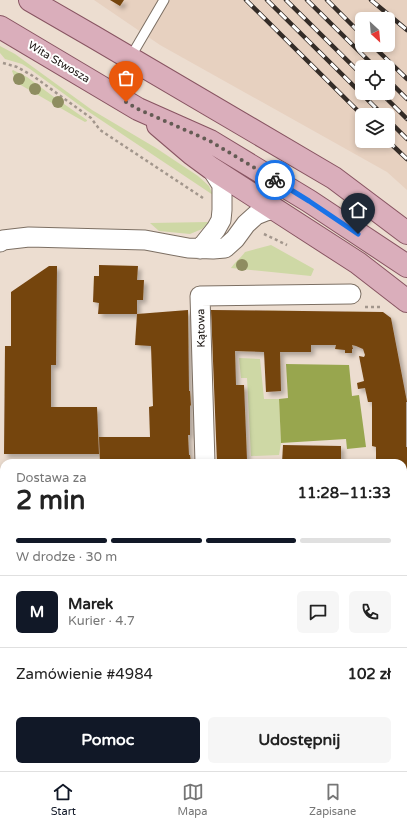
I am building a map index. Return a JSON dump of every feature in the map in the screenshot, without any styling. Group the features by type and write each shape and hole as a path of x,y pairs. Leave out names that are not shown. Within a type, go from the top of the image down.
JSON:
{"main road":[{"path":"30,0 334,178 407,232"},
{"path":"48,0 94,37"},
{"name":"Wita Stwosza","path":"0,27 138,109 210,141 309,201 407,266"},
{"path":"0,32 22,41"},
{"path":"138,109 211,168 358,263 407,301"}],"street":[{"path":"200,249 216,229 221,220 222,185 211,168"},
{"path":"0,242 3,240 29,237 145,240 188,248 225,248 256,215 274,209"},
{"name":"Kątowa","path":"204,459 200,296 352,294"}],"lane":[{"path":"130,58 164,0"}],"path":[{"path":"3,63 17,67 33,76 91,118 100,130 208,202"}],"shaded area":[{"path":"94,0 407,0 407,190 387,172 160,45"}],"green space":[{"path":"0,46 15,54 92,110 156,148 198,176 209,186 213,195 86,110 30,69 22,64 5,59 0,53"},
{"path":"13,70 27,77 87,121 85,122 19,84 12,71"},
{"path":"209,222 202,229 190,234 159,231 150,223"},
{"path":"271,245 314,269 311,276 231,268 245,252"},
{"path":"239,358 260,359 264,399 279,399 281,443 279,455 251,456 247,378 241,378"},
{"path":"286,364 349,365 352,396 359,395 366,447 347,449 346,439 281,443 279,399 288,398"}],"building":[{"path":"110,0 124,0 120,6"},
{"path":"99,265 138,266 137,280 144,280 143,300 137,300 137,314 98,314 99,303 93,302 94,276 99,276"},
{"path":"49,266 57,266 56,365 51,365 51,407 97,407 99,454 4,454 5,346 11,346 11,292"},
{"path":"188,310 189,391 191,406 190,405 190,435 188,435 190,459 100,459 99,437 150,437 149,407 153,406 151,346 135,345 137,314"},
{"path":"211,310 383,312 391,318 407,402 407,459 376,459 376,447 372,446 372,402 368,402 365,388 358,389 357,383 364,381 359,356 364,357 365,355 363,349 352,345 352,353 345,353 345,350 335,349 336,345 311,345 311,352 280,352 281,391 266,392 264,352 235,351 236,385 244,385 247,459 217,459"},
{"path":"283,445 341,446 341,459 282,459"}],"railway":[{"path":"246,0 355,108"},
{"path":"267,0 376,108"},
{"path":"286,0 355,68"},
{"path":"307,0 368,60"},
{"path":"327,0 355,28"},
{"path":"371,0 407,30"},
{"path":"379,52 407,79"},
{"path":"395,87 407,99"},
{"path":"388,100 407,119"},
{"path":"395,127 407,139"},
{"path":"395,148 407,159"}],"way so far":[{"path":"126,102 138,109 210,141 275,180"}],"route":[{"path":"275,180 358,234"}]}
